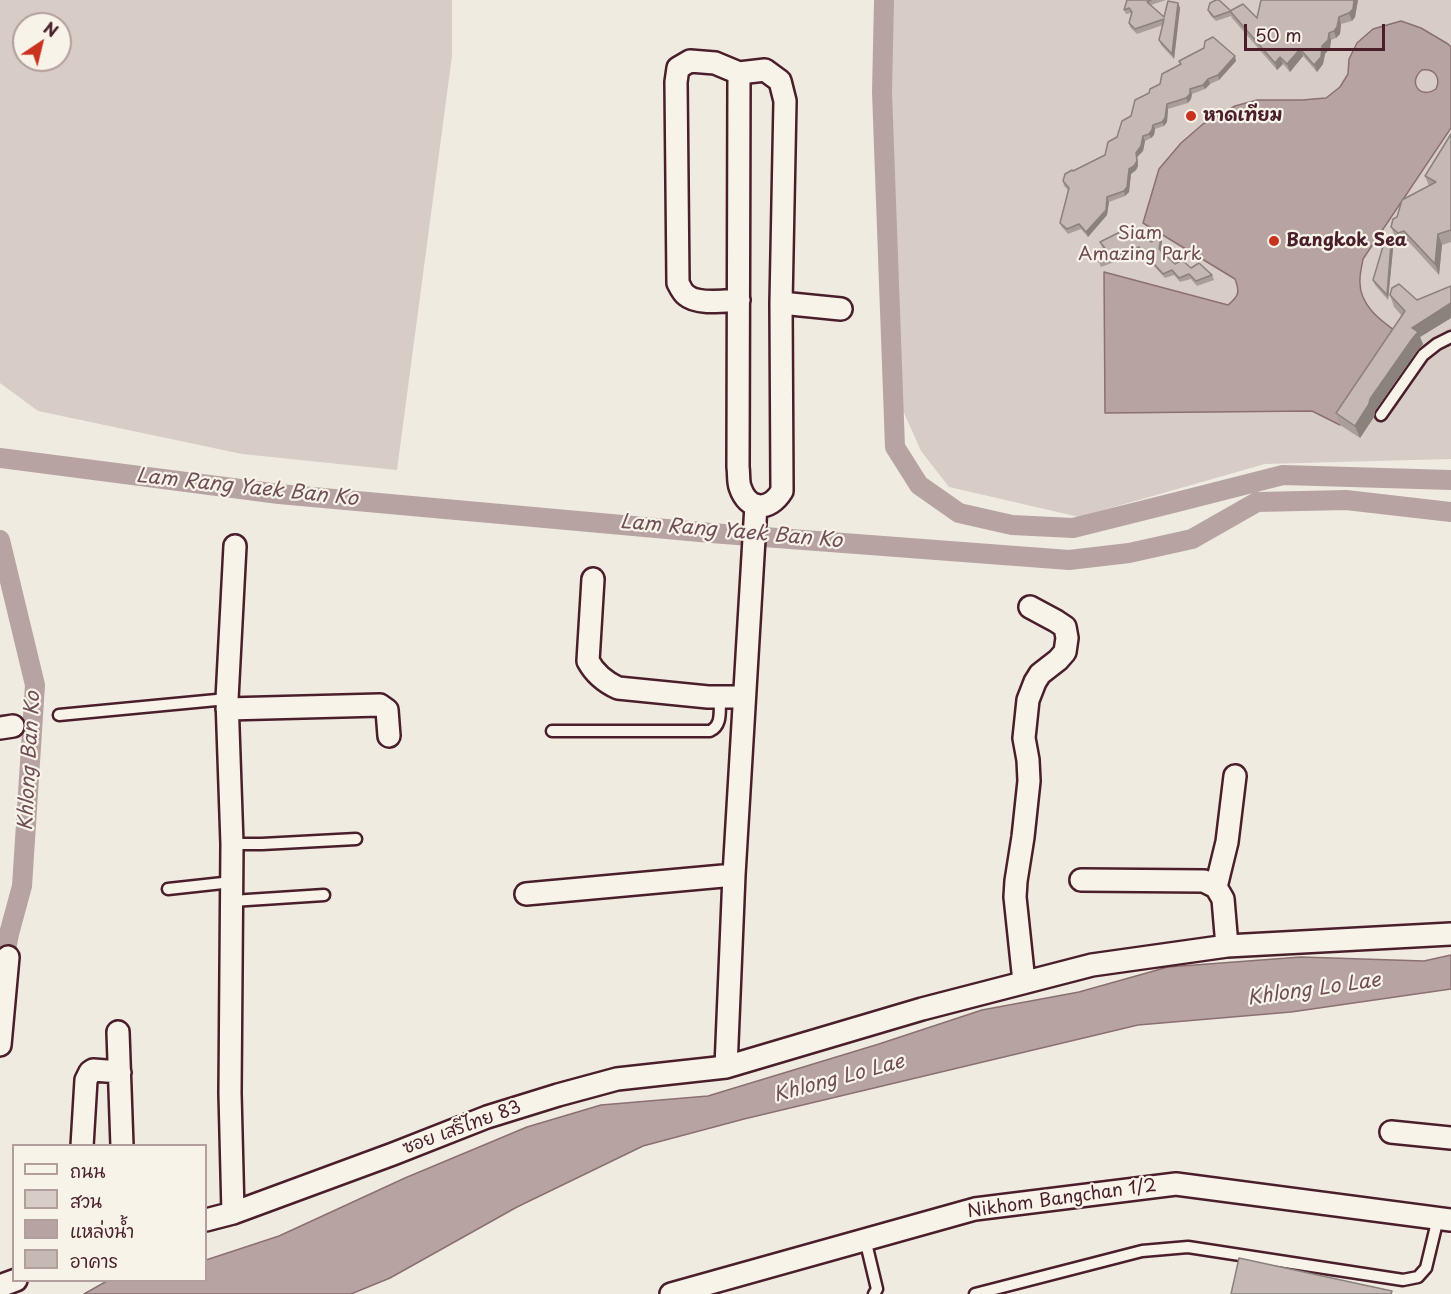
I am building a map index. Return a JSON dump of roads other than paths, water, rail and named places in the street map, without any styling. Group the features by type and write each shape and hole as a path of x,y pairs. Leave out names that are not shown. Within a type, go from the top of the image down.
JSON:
{"street":[{"path":"739,300 710,302 694,300 685,295 678,283 676,82 678,68 690,62 715,63 740,73 765,70 780,81 785,101 781,303 782,491 777,499 756,514"},
{"path":"726,1067 734,875 756,514 740,487 738,467 740,73"},
{"path":"781,303 842,309"},
{"path":"233,1212 230,1093 232,844 227,704 236,546"},
{"path":"593,579 588,661 599,676 618,688 708,697 744,697"},
{"path":"1024,982 1015,897 1029,781 1024,738 1028,700 1040,674 1065,652 1067,638 1065,627 1030,607"},
{"path":"227,704 380,705 387,711 389,736"},
{"path":"1216,887 1227,842 1235,776"},
{"path":"526,894 734,875"},
{"path":"1081,880 1204,881 1216,887 1223,899 1227,946"},
{"name":"ซอย เสรีไทย 83","path":"207,1220 393,1154 488,1117 558,1095 617,1079 726,1067 922,1009 1092,965 1227,946 1451,934"},
{"path":"0,1045 8,957"},
{"path":"118,1032 122,1144"},
{"path":"82,1144 88,1075 93,1070 120,1072"},
{"path":"1391,1132 1451,1138"},
{"name":"Nikhom Bangchan 1/2","path":"677,1293 975,1209 1176,1184 1445,1219"}],"lane":[{"path":"1381,415 1423,356 1437,344 1451,337"},
{"path":"552,731 710,731 719,724 720,697"},
{"path":"59,715 227,704"},
{"path":"232,844 356,838"},
{"path":"168,889 324,894"},
{"path":"975,1294 1142,1251 1188,1247 1403,1280 1418,1278 1426,1268 1445,1219"},
{"path":"865,1239 877,1289 874,1294"}],"water":[{"name":"Bangkok Sea","path":"1401,21 1421,28 1451,47 1451,128 1363,259 1360,288 1363,297 1372,312 1401,335 1340,425 1312,411 1105,413 1104,272 1228,305 1237,294 1238,287 1235,279 1143,223 1159,169 1181,143 1203,124 1235,106 1257,100 1326,98 1340,87 1348,74 1349,59 1357,43 1373,29","holes":["1422,70 1433,72 1438,81 1436,89 1430,92 1421,91 1416,84 1418,75"]},
{"name":"Khlong Lo Lae","path":"1451,955 1451,989 1291,1012 1138,1025 744,1119 643,1146 517,1207 390,1278 351,1294 84,1294 105,1282 207,1282 207,1260 279,1236 405,1178 527,1127 601,1105 708,1096 982,1010 1079,992 1168,967 1301,957 1424,961"}],"waterway":[{"path":"884,0 882,92 895,447 919,485 959,513 1012,525 1073,528 1283,475 1451,480"},
{"name":"Lam Rang Yaek Ban Ko","path":"0,458 279,494 711,533 1069,560 1129,553 1192,539 1257,502 1346,500 1451,512"},
{"name":"Khlong Ban Ko","path":"0,540 35,685 22,886 2,971"}],"place":[{"name":"หาดเทียม","path":"1191,116"},
{"name":"Bangkok Sea","path":"1274,241"}],"park label":[{"name":"Siam Amazing Park","path":"1140,244"}]}
